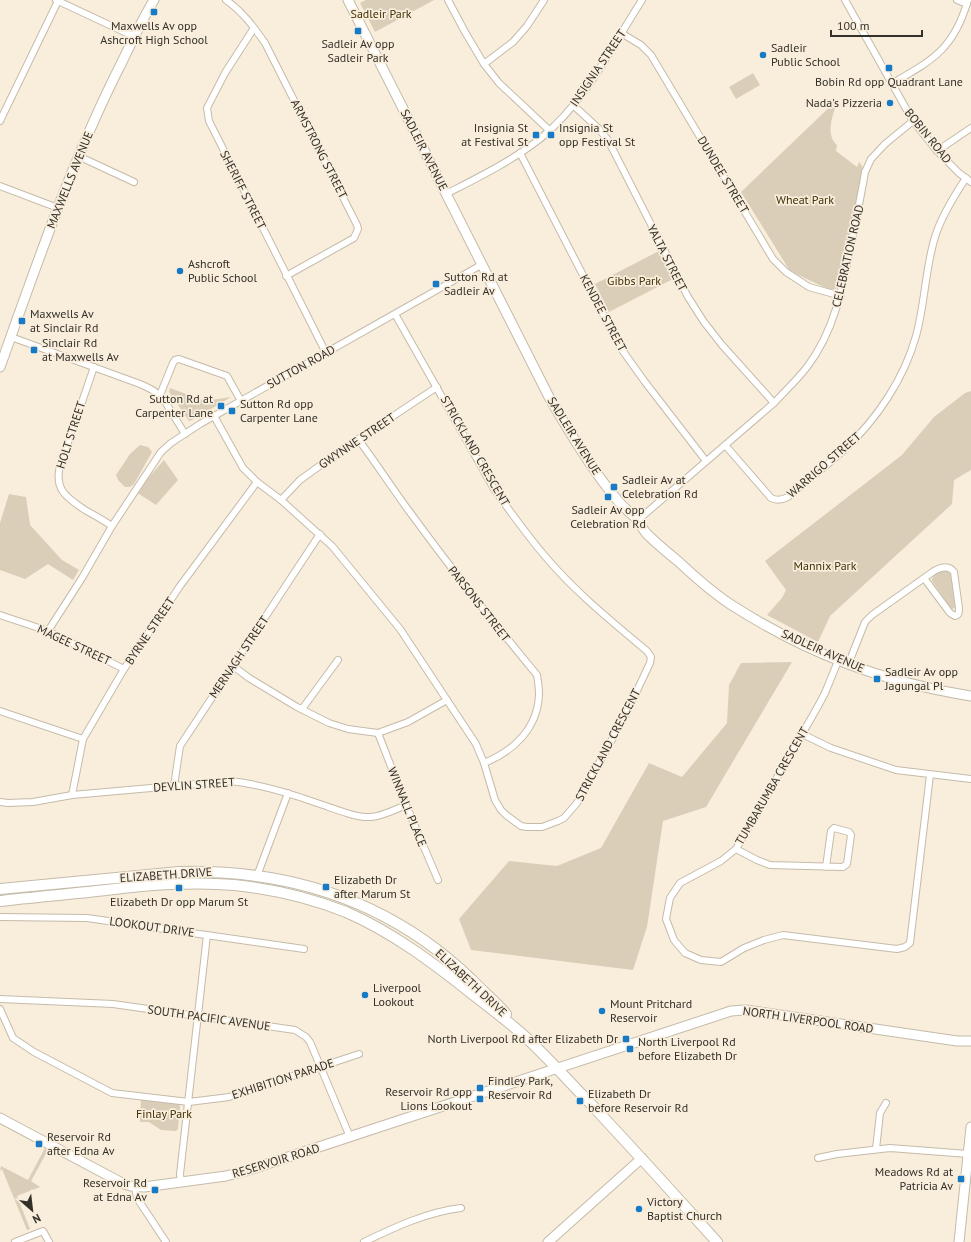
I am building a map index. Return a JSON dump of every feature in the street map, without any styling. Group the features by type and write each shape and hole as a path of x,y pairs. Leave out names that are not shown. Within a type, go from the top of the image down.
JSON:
{"main road":[{"name":"ELIZABETH DRIVE","path":"0,889 179,872 218,872 256,876 321,890 351,901 405,928 453,963 502,1009 521,1033"},
{"name":"ELIZABETH DRIVE","path":"0,901 132,887 212,883 270,890 297,896 344,912 394,936 446,973 521,1033 558,1068 642,1158 717,1242"}],"street":[{"path":"0,121 57,0 135,36"},
{"name":"MAXWELLS AVENUE","path":"0,367 78,156 106,93 154,0"},
{"name":"ARMSTRONG STREET","path":"226,0 238,8 265,43 354,218 358,229 354,238 286,276"},
{"name":"SADLEIR AVENUE","path":"348,0 567,429 589,464 626,510 638,520 646,533 693,575 729,603 788,638 848,665 906,683 971,696"},
{"path":"448,0 484,64 499,83 549,130"},
{"path":"484,64 512,42 527,26 544,0"},
{"name":"INSIGNIA STREET","path":"446,194 500,166 520,153 549,130 586,90 642,0"},
{"name":"BOBIN ROAD","path":"845,0 913,121 937,151 968,180"},
{"path":"891,84 930,61 945,47 960,24 967,2 956,0"},
{"name":"SHERIFF STREET","path":"254,28 225,73 207,108 209,121 326,353"},
{"name":"DUNDEE STREET","path":"621,33 641,45 651,55 773,259 786,272 809,287 841,296"},
{"name":"YALTA STREET","path":"573,105 598,128 608,140 688,297 704,322 722,345 774,403"},
{"name":"CELEBRATION ROAD","path":"638,520 774,403 808,366 832,320 841,296 865,172 871,160 884,144 913,121"},
{"path":"937,151 971,128"},
{"name":"KENDEE STREET","path":"520,153 620,347 644,382 706,461"},
{"path":"78,156 134,182"},
{"name":"WARRIGO STREET","path":"725,445 771,498 774,500 780,500 788,497 844,450 862,431 880,409 900,377 916,337 935,238 943,217 968,180"},
{"path":"0,186 58,208"},
{"name":"SUTTON ROAD","path":"48,631 82,578 112,526 166,446 214,416 482,265"},
{"name":"STRICKLAND CRESCENT","path":"214,416 244,468 257,482 281,500 332,546 400,630 476,744 484,763 495,800 501,810 516,823 527,827 542,827 564,818 577,803 625,716 652,658 647,651 604,615 570,583 544,555 494,488 395,314"},
{"path":"11,337 152,389 160,395 170,407 185,434"},
{"path":"160,395 173,363 175,360 180,359 227,376 241,401"},
{"name":"HOLT STREET","path":"94,367 60,466 59,484 69,500 112,526"},
{"name":"GWYNNE STREET","path":"281,500 300,480 358,439 437,387"},
{"name":"PARSONS STREET","path":"358,439 464,586 537,676 539,694 535,718 522,739 497,758 484,763"},
{"name":"BYRNE STREET","path":"72,795 83,738 124,669 180,586 257,482"},
{"name":"MERNAGH STREET","path":"174,786 180,746 320,534"},
{"path":"848,665 865,622 924,578 939,568 947,567 952,569 955,576 959,608 959,613 957,616 950,613 924,578"},
{"name":"MAGEE STREET","path":"0,615 48,631 124,669"},
{"path":"302,709 338,660"},
{"name":"TUMBARUMBA CRESCENT","path":"838,661 825,693 736,849 721,861 680,883 670,898 666,919 674,940 685,953 702,960 720,962 744,948 764,940 783,935 897,949 905,947 910,943 930,775"},
{"path":"233,666 249,678 297,707 329,723 348,729 378,733 408,722 447,700"},
{"path":"0,711 83,738"},
{"name":"WINNALL PLACE","path":"378,733 406,805 438,880"},
{"path":"802,734 831,748 896,770 971,779"},
{"name":"DEVLIN STREET","path":"0,802 33,802 72,795 230,781 248,783 288,793 352,814 370,817 386,814 406,805"},
{"path":"256,876 288,793"},
{"path":"736,849 757,860 770,864 826,867 843,867 847,864 851,835 849,832 834,828 831,831 826,867"},
{"name":"LOOKOUT DRIVE","path":"0,917 87,918 304,948"},
{"path":"181,1183 180,1174 207,935"},
{"name":"SOUTH PACIFIC AVENUE","path":"0,1000 113,1004 295,1030 306,1037 310,1042 350,1137"},
{"name":"EXHIBITION PARADE","path":"0,1009 14,1038 34,1052 112,1093 189,1102 229,1097 359,1054"},
{"name":"NORTH LIVERPOOL ROAD","path":"558,1068 715,1016 739,1010 957,1041 971,1041"},
{"name":"RESERVOIR ROAD","path":"0,1118 124,1184 135,1187 144,1187 226,1176 249,1170 558,1068"},
{"path":"876,1149 880,1113 886,1103"},
{"path":"959,1242 971,1127"},
{"path":"818,1158 837,1154 890,1148 968,1154"},
{"path":"548,1242 642,1158"},
{"path":"135,1187 137,1198 166,1242"},
{"path":"364,1242 417,1219 446,1210 461,1208"},
{"path":"15,1242 43,1231 49,1242"}],"green space":[{"name":"Sadleir Park","path":"366,0 434,0 375,32 360,3"},
{"path":"753,73 760,85 736,99 729,87"},
{"name":"Wheat Park","path":"838,99 831,123 831,135 837,145 836,151 857,167 859,162 863,169 838,286 836,289 830,290 790,271 741,192"},
{"name":"Gibbs Park","path":"659,251 673,279 609,312 595,284"},
{"path":"170,388 205,401 231,397 189,421 169,392"},
{"name":"Mannix Park","path":"971,391 971,470 954,480 952,504 830,616 818,642 767,615 782,598 786,590 765,561 902,455 934,417 965,393"},
{"path":"140,445 148,447 152,452 134,484 130,487 125,487 118,480 116,475 130,454"},
{"path":"164,460 178,480 156,505 136,492"},
{"path":"9,494 26,497 30,525 62,560 79,570 73,580 48,564 25,579 0,570 0,523"},
{"path":"942,570 948,571 952,575 956,606 953,609 932,581 934,576"},
{"path":"792,662 706,807 663,821 647,927 633,970 471,950 459,919 509,861 557,866 601,848 649,763 682,777 727,723 729,685 741,663"},
{"name":"Finlay Park","path":"141,1097 179,1104 178,1129 176,1131 161,1130 149,1122 140,1122"},
{"path":"45,1148 48,1150 31,1181 40,1187 17,1196 30,1229 27,1230 2,1169 0,1171 1,1166 28,1180"}],"place":[{"name":"Maxwells Av opp Ashcroft High School","path":"154,12"},
{"name":"Sadleir Av opp Sadleir Park","path":"358,31"},
{"name":"Sadleir Public School","path":"763,55"},
{"name":"Bobin Rd opp Quadrant Lane","path":"889,68"},
{"name":"Nada's Pizzeria","path":"890,103"},
{"name":"Insignia St at Festival St","path":"536,135"},
{"name":"Insignia St opp Festival St","path":"551,135"},
{"name":"Ashcroft Public School","path":"180,271"},
{"name":"Sutton Rd at Sadleir Av","path":"436,284"},
{"name":"Maxwells Av at Sinclair Rd","path":"22,321"},
{"name":"Sinclair Rd at Maxwells Av","path":"34,350"},
{"name":"Sutton Rd at Carpenter Lane","path":"221,406"},
{"name":"Sutton Rd opp Carpenter Lane","path":"232,411"},
{"name":"Sadleir Av at Celebration Rd","path":"614,487"},
{"name":"Sadleir Av opp Celebration Rd","path":"608,497"},
{"name":"Sadleir Av opp Jagungal Pl","path":"877,679"},
{"name":"Elizabeth Dr after Marum St","path":"326,887"},
{"name":"Elizabeth Dr opp Marum St","path":"179,888"},
{"name":"Liverpool Lookout","path":"365,995"},
{"name":"Mount Pritchard Reservoir","path":"602,1011"},
{"name":"North Liverpool Rd after Elizabeth Dr","path":"626,1039"},
{"name":"North Liverpool Rd before Elizabeth Dr","path":"630,1049"},
{"name":"Findley Park, Reservoir Rd","path":"480,1088"},
{"name":"Reservoir Rd opp Lions Lookout","path":"480,1099"},
{"name":"Elizabeth Dr before Reservoir Rd","path":"580,1101"},
{"name":"Reservoir Rd after Edna Av","path":"39,1144"},
{"name":"Meadows Rd at Patricia Av","path":"961,1179"},
{"name":"Reservoir Rd at Edna Av","path":"155,1190"},
{"name":"Victory Baptist Church","path":"639,1209"}]}
